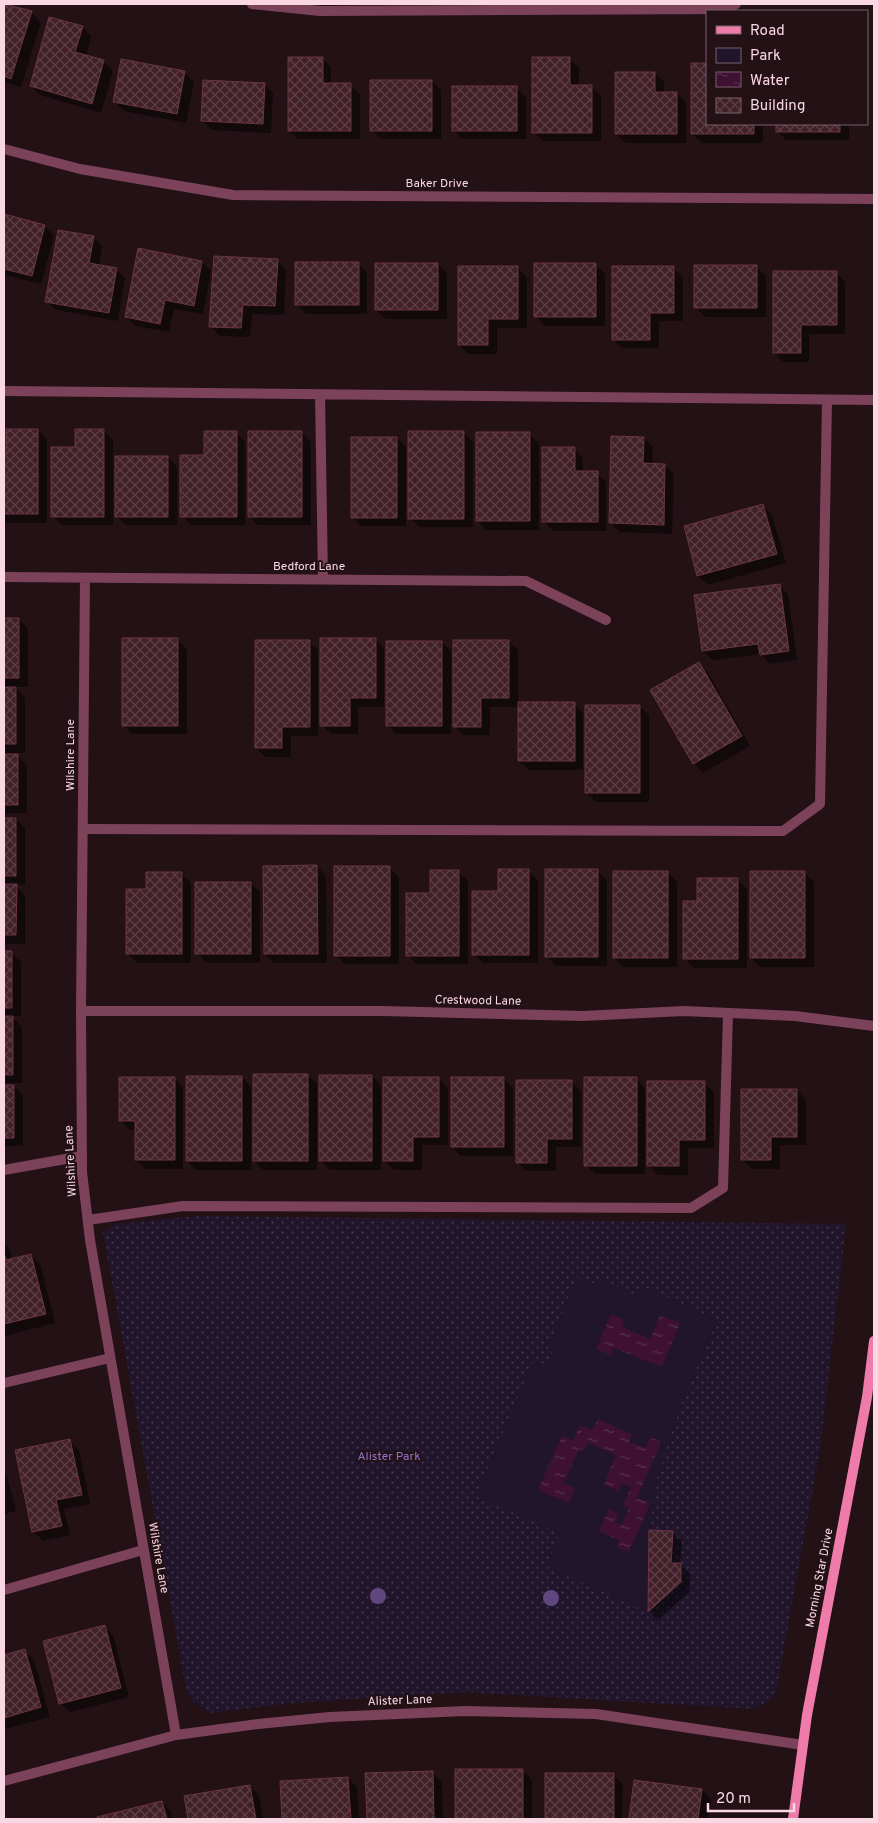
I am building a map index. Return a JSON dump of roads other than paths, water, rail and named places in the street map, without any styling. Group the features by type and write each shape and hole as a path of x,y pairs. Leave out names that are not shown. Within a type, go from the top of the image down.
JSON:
{"street":[{"path":"252,4 320,11 726,9 736,4"},
{"name":"Baker Drive","path":"4,150 80,169 232,195 874,200"},
{"path":"4,391 874,400"},
{"path":"320,394 323,579"},
{"path":"83,829 783,830 820,804 826,400"},
{"name":"Bedford Lane","path":"4,577 526,581 606,620"},
{"name":"Wilshire Lane","path":"85,578 81,1012 82,1172 110,1358 176,1735"},
{"name":"Crestwood Lane","path":"81,1012 383,1012 583,1016 684,1012 795,1016 874,1026"},
{"path":"88,1220 183,1206 691,1208 723,1188 728,1013"},
{"path":"4,1170 82,1156"},
{"name":"Morning Star Drive","path":"793,1819 803,1745 871,1398 874,1342"},
{"path":"4,1383 110,1358"},
{"path":"4,1590 143,1550"},
{"name":"Alister Lane","path":"4,1781 176,1735 330,1717 474,1712 596,1714 803,1745"}],"water":[{"path":"611,1314 625,1320 622,1327 650,1339 660,1315 680,1323 662,1367 614,1348 610,1355 596,1349"},
{"path":"598,1419 632,1435 629,1442 645,1448 650,1437 661,1442 637,1498 650,1503 629,1552 616,1547 619,1540 599,1531 609,1509 618,1514 615,1522 622,1525 629,1508 623,1505 631,1487 622,1483 619,1491 604,1485 616,1455 588,1442 584,1451 579,1449 564,1483 575,1488 569,1503 538,1490 562,1436 573,1441 580,1425 592,1431"}],"park label":[{"name":"Alister Park","path":"389,1457"}]}
